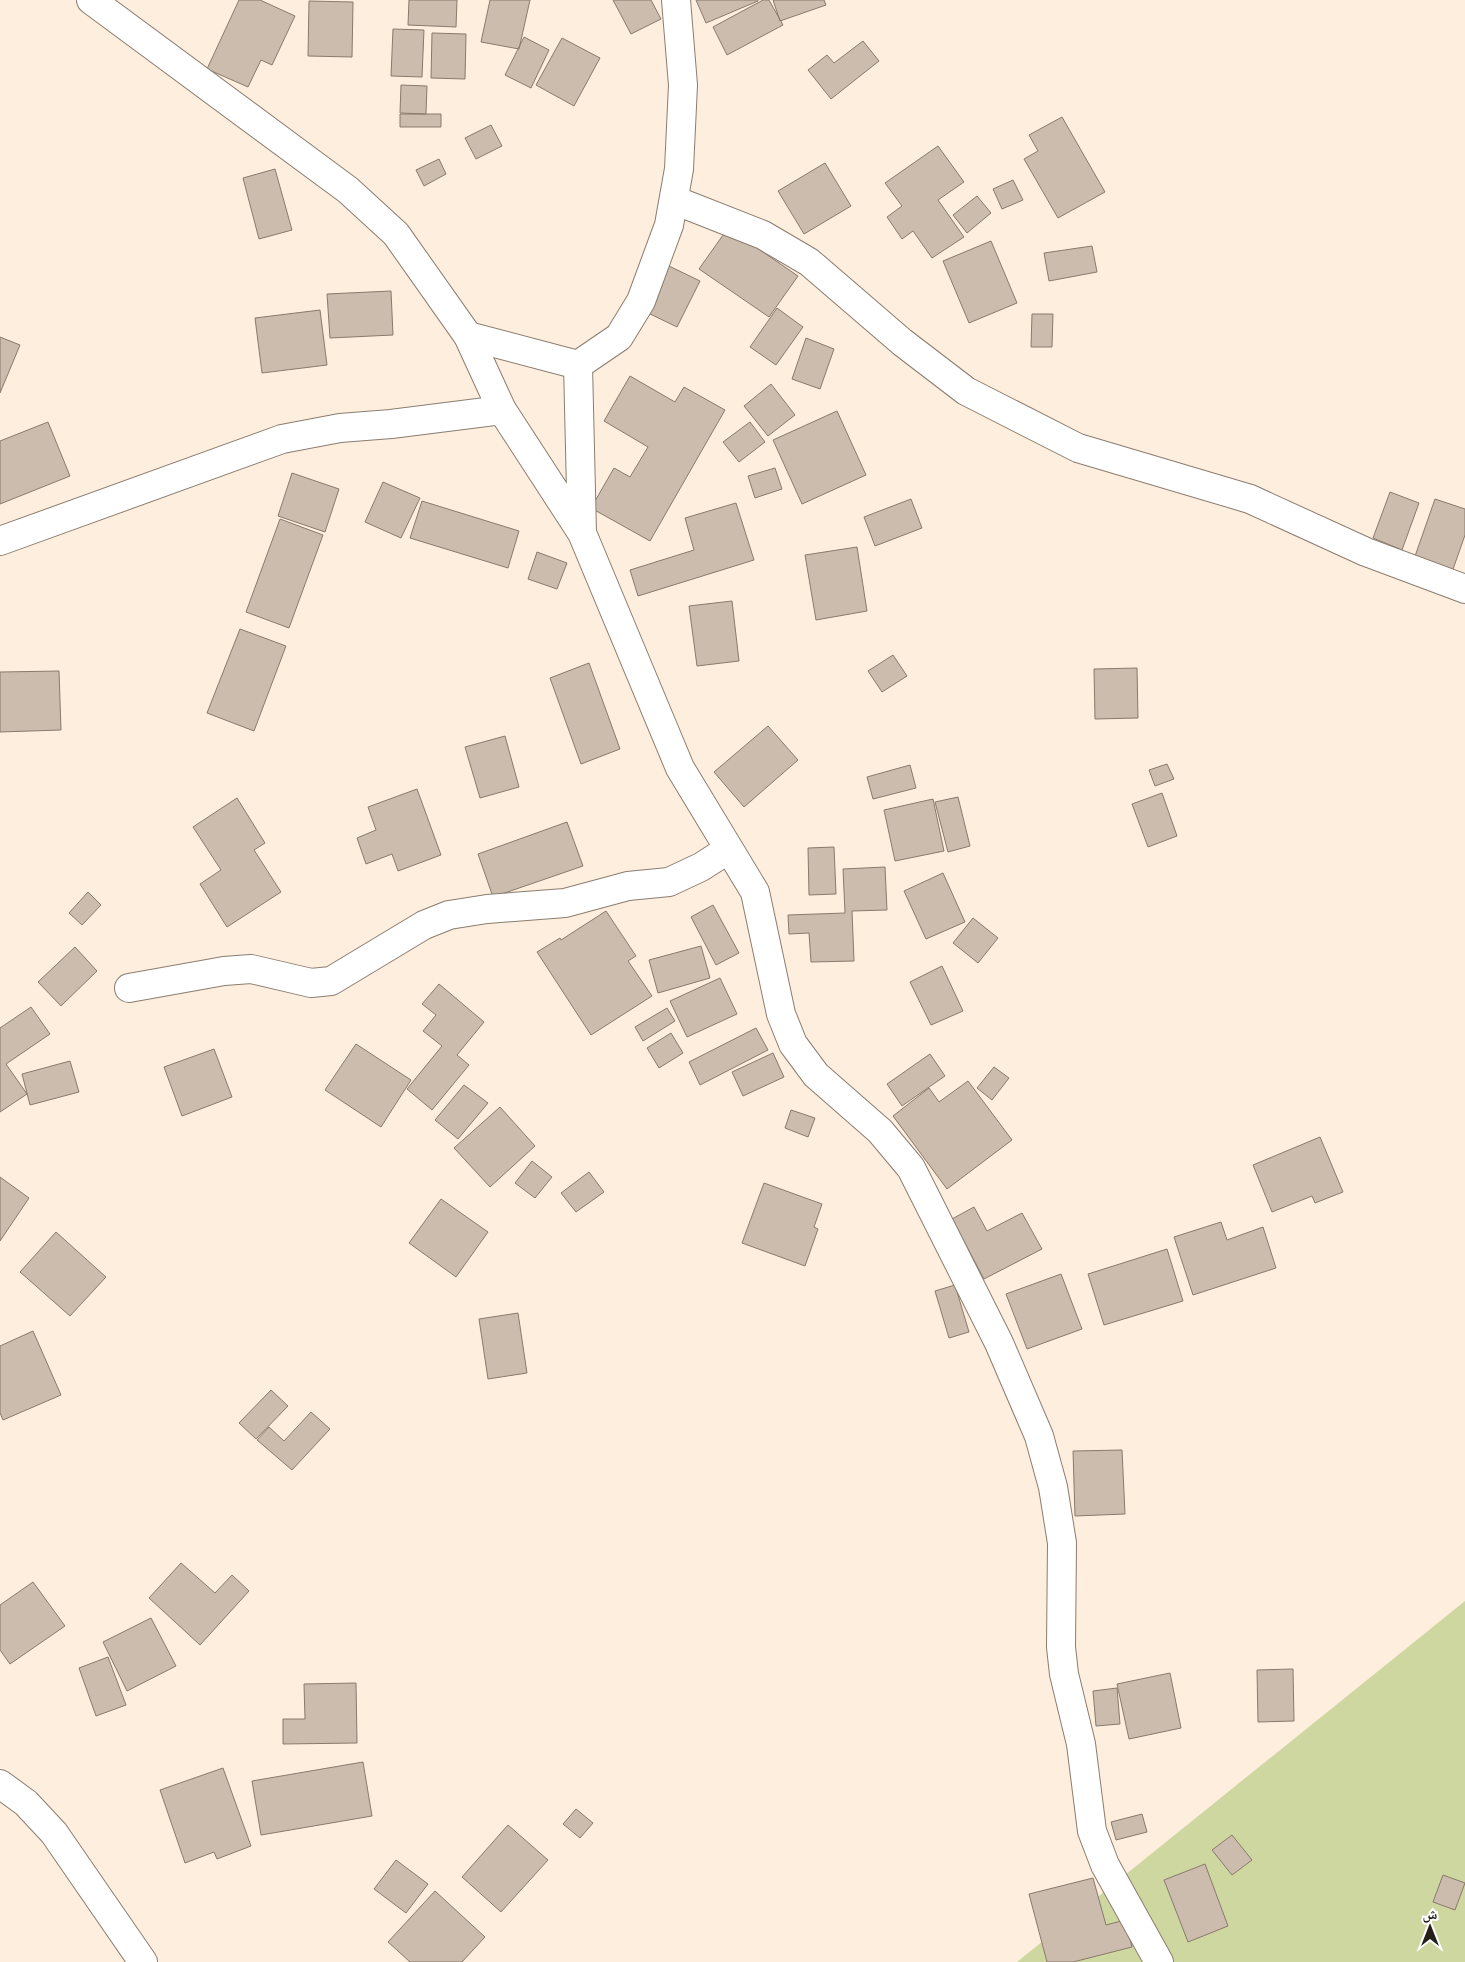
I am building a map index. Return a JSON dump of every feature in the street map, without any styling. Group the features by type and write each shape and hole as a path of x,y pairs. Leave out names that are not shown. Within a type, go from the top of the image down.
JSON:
{"street":[{"path":"91,0 348,190 396,234 468,336 502,410 582,533 680,768 755,892 781,1014 793,1044 816,1075 880,1131 911,1168 999,1343 1039,1436 1054,1487 1062,1543 1061,1647 1064,1674 1081,1744 1092,1831 1106,1865 1159,1962"},
{"path":"468,336 578,365 618,337 641,301 669,225 679,169 683,85 676,0"},
{"path":"674,200 763,236 809,262 902,342 966,391 1078,448 1250,499 1366,552 1465,589"},
{"path":"578,365 582,533"},
{"path":"0,541 282,439 340,428 391,424 502,410"},
{"path":"129,988 224,971 251,969 312,983 331,981 424,926 449,915 487,909 565,902 628,886 669,882 701,867 729,849"},
{"path":"0,1784 26,1803 54,1833 143,1962"}],"green space":[{"path":"1465,1601 1465,1962 1017,1962"}],"building":[{"path":"239,0 260,0 295,16 272,65 261,60 248,87 207,69"},
{"path":"409,0 457,0 456,27 408,25"},
{"path":"490,0 530,0 519,49 481,42"},
{"path":"613,0 651,0 661,19 631,34"},
{"path":"696,0 758,0 758,1 706,23"},
{"path":"763,0 769,0 783,25 727,55 713,27"},
{"path":"773,0 824,0 826,5 780,21"},
{"path":"309,1 353,2 352,57 308,56"},
{"path":"393,29 424,30 422,77 391,76"},
{"path":"432,33 466,34 465,79 431,78"},
{"path":"524,37 549,50 531,88 505,75"},
{"path":"562,38 600,58 574,106 536,85"},
{"path":"863,41 879,61 831,99 808,70 827,55 834,63"},
{"path":"401,85 427,86 426,114 400,113"},
{"path":"400,114 441,114 441,127 400,127"},
{"path":"1062,117 1105,192 1058,218 1024,159 1038,151 1029,135"},
{"path":"491,125 502,146 476,159 465,138"},
{"path":"938,146 964,182 938,200 964,237 932,258 913,231 902,239 887,217 902,206 885,183"},
{"path":"439,159 446,174 424,186 416,170"},
{"path":"825,163 851,206 804,234 778,191"},
{"path":"275,169 292,230 259,239 243,178"},
{"path":"1013,180 1023,200 1002,209 993,189"},
{"path":"977,196 991,213 967,233 953,215"},
{"path":"728,228 798,276 769,317 699,269"},
{"path":"991,241 1017,303 969,323 943,261"},
{"path":"1092,246 1097,272 1049,281 1044,253"},
{"path":"669,266 700,281 677,327 646,312"},
{"path":"391,291 393,335 330,338 327,294"},
{"path":"777,308 803,327 776,365 750,347"},
{"path":"320,310 327,365 262,373 255,318"},
{"path":"1032,314 1053,314 1052,347 1031,347"},
{"path":"0,337 20,345 0,393"},
{"path":"806,338 834,349 820,389 792,379"},
{"path":"630,376 675,402 684,387 725,410 650,541 591,508 614,468 630,477 648,447 604,421"},
{"path":"771,384 795,415 768,436 744,406"},
{"path":"837,411 866,475 802,504 773,440"},
{"path":"48,422 70,476 0,504 0,441"},
{"path":"750,422 765,442 739,462 723,442"},
{"path":"775,468 782,489 755,498 748,476"},
{"path":"292,473 339,489 325,532 278,516"},
{"path":"383,482 420,498 401,538 365,522"},
{"path":"1390,492 1419,503 1402,550 1373,538"},
{"path":"911,499 922,528 875,546 864,517"},
{"path":"1435,499 1465,509 1465,535 1451,575 1413,562"},
{"path":"422,501 519,531 508,568 410,538"},
{"path":"736,503 754,560 638,596 630,570 694,550 685,518"},
{"path":"280,519 323,535 289,628 246,612"},
{"path":"857,547 867,611 816,620 805,555"},
{"path":"537,552 567,563 557,589 528,579"},
{"path":"732,601 739,661 697,666 689,606"},
{"path":"240,629 286,646 254,731 207,713"},
{"path":"893,655 907,676 882,692 868,671"},
{"path":"589,663 620,749 581,764 550,678"},
{"path":"1137,668 1138,718 1095,719 1094,669"},
{"path":"59,671 61,730 0,732 0,672"},
{"path":"768,726 798,760 744,807 714,772"},
{"path":"505,736 519,787 480,798 465,747"},
{"path":"1167,764 1174,779 1155,786 1149,770"},
{"path":"910,765 916,788 873,799 867,777"},
{"path":"417,789 441,855 398,871 392,854 366,864 357,838 376,830 368,807"},
{"path":"1162,793 1177,836 1148,847 1132,804"},
{"path":"958,797 970,846 948,852 935,802"},
{"path":"237,798 265,843 254,850 281,892 227,927 200,884 221,870 193,827"},
{"path":"933,799 944,851 895,861 884,810"},
{"path":"567,822 583,866 493,897 478,854"},
{"path":"834,847 836,894 809,895 808,848"},
{"path":"885,867 887,910 852,911 854,961 811,962 809,933 789,934 788,915 845,913 843,869"},
{"path":"943,873 965,922 926,939 904,891"},
{"path":"88,892 101,905 82,925 69,913"},
{"path":"713,905 739,953 716,965 691,917"},
{"path":"606,911 636,956 628,961 652,996 591,1035 537,952 560,938 561,940"},
{"path":"973,918 998,938 978,963 953,943"},
{"path":"701,946 710,978 658,993 649,960"},
{"path":"75,947 97,971 61,1006 38,982"},
{"path":"942,966 963,1011 931,1025 910,982"},
{"path":"720,978 737,1014 687,1037 670,1001"},
{"path":"439,984 484,1022 457,1055 469,1065 432,1110 407,1089 442,1046 423,1031 436,1015 422,1004"},
{"path":"31,1007 50,1034 6,1064 27,1094 0,1112 0,1028"},
{"path":"667,1008 675,1021 643,1041 635,1027"},
{"path":"756,1028 768,1050 700,1085 689,1062"},
{"path":"671,1033 683,1053 659,1068 647,1048"},
{"path":"356,1044 411,1080 381,1127 325,1090"},
{"path":"214,1049 232,1097 182,1116 164,1067"},
{"path":"773,1053 784,1077 743,1096 732,1072"},
{"path":"930,1054 945,1076 902,1106 887,1084"},
{"path":"70,1061 79,1092 30,1105 22,1074"},
{"path":"994,1067 1009,1078 992,1100 977,1088"},
{"path":"968,1081 1012,1140 947,1189 893,1116 929,1088 939,1102"},
{"path":"464,1085 488,1103 458,1139 435,1120"},
{"path":"500,1107 535,1146 490,1187 454,1148"},
{"path":"791,1110 815,1118 808,1137 785,1128"},
{"path":"1320,1137 1343,1192 1315,1203 1312,1196 1272,1212 1253,1165"},
{"path":"532,1161 552,1177 535,1198 515,1183"},
{"path":"589,1172 604,1192 576,1212 561,1193"},
{"path":"0,1177 29,1198 0,1241"},
{"path":"764,1183 822,1204 814,1227 818,1229 805,1266 742,1243"},
{"path":"441,1199 488,1232 456,1277 409,1243"},
{"path":"974,1207 987,1231 1022,1213 1042,1249 984,1279 952,1219"},
{"path":"1221,1222 1227,1240 1263,1227 1276,1268 1193,1295 1174,1237"},
{"path":"56,1232 106,1277 70,1316 20,1272"},
{"path":"1167,1249 1183,1301 1104,1325 1088,1274"},
{"path":"1061,1274 1082,1329 1027,1349 1006,1294"},
{"path":"955,1285 969,1332 949,1338 935,1291"},
{"path":"518,1313 527,1373 488,1379 479,1319"},
{"path":"33,1331 61,1395 3,1420 0,1413 0,1346"},
{"path":"271,1390 288,1406 256,1439 239,1423"},
{"path":"311,1412 330,1429 292,1470 257,1440 269,1427 284,1441"},
{"path":"1122,1450 1125,1514 1075,1516 1073,1451"},
{"path":"181,1563 215,1593 232,1575 249,1591 200,1645 149,1598"},
{"path":"33,1582 65,1626 10,1664 0,1650 0,1605"},
{"path":"151,1618 176,1666 127,1691 103,1642"},
{"path":"108,1657 126,1705 96,1716 79,1668"},
{"path":"1293,1669 1294,1721 1258,1722 1257,1670"},
{"path":"1170,1673 1181,1728 1129,1739 1117,1684"},
{"path":"356,1683 357,1743 283,1744 283,1719 305,1719 304,1684"},
{"path":"1117,1688 1120,1724 1096,1726 1093,1691"},
{"path":"363,1762 372,1816 261,1835 252,1781"},
{"path":"223,1768 251,1846 217,1859 214,1852 185,1863 160,1790"},
{"path":"576,1809 593,1823 580,1838 563,1824"},
{"path":"1142,1814 1147,1832 1116,1840 1111,1822"},
{"path":"508,1825 548,1860 501,1912 462,1877"},
{"path":"1232,1835 1252,1860 1232,1875 1212,1850"},
{"path":"396,1860 428,1884 406,1913 374,1889"},
{"path":"1205,1864 1228,1926 1188,1942 1164,1880"},
{"path":"1443,1875 1465,1883 1455,1910 1433,1902"},
{"path":"1093,1878 1106,1925 1125,1920 1132,1947 1073,1962 1047,1962 1029,1894"},
{"path":"435,1891 485,1937 462,1962 410,1962 388,1942"}]}
